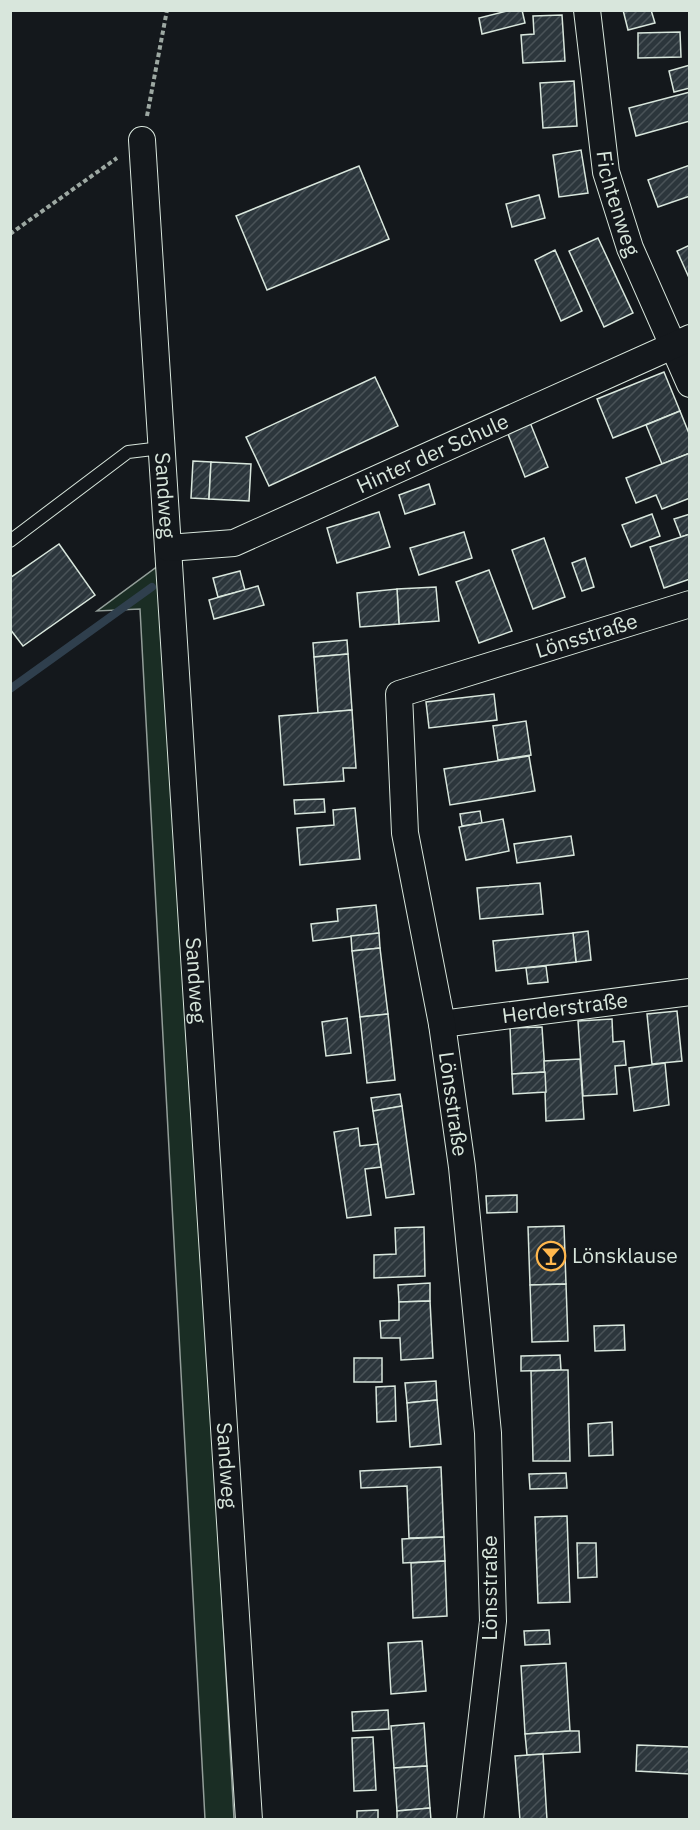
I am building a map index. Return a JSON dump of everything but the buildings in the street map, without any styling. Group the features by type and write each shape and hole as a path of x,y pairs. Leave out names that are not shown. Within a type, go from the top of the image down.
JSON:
{"street":[{"name":"Fichtenweg","path":"587,10 606,172 630,248 682,342 690,384"},
{"name":"Sandweg","path":"142,140 249,1820"},
{"name":"Hinter der Schule","path":"168,548 234,543 682,342"},
{"name":"Lönsstraße","path":"470,1820 493,1621 488,1433 462,1167 442,1024 405,833 399,694 690,604"},
{"name":"Herderstraße","path":"442,1024 690,992"}],"lane":[{"path":"10,541 128,452 161,448"}],"path":[{"path":"10,234 142,140 167,10"}],"green space":[{"path":"158,566 202,1239 234,1819 205,1819 140,609 97,611"}],"waterway":[{"path":"10,689 152,587"}],"place":[{"name":"Lönsklause","path":"551,1256"}]}
